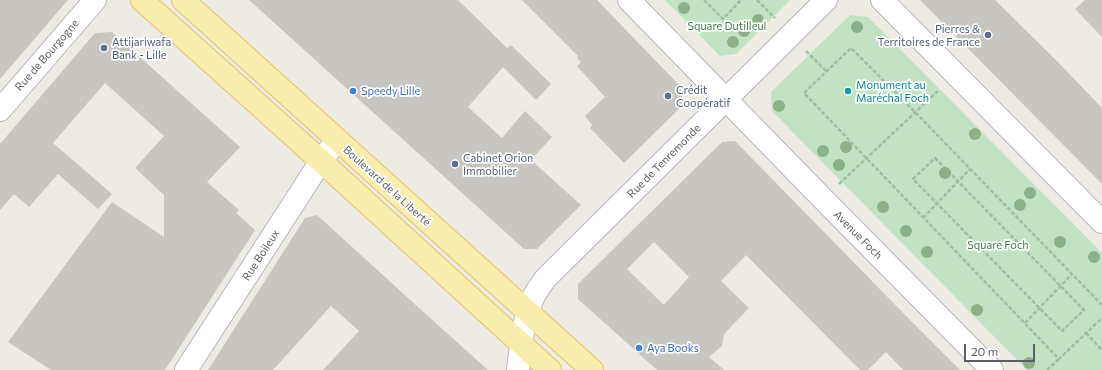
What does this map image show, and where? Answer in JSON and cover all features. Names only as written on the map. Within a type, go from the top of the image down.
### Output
[{"type":"main road","points":[[142,0],[550,370]]},
{"type":"main road","name":"Boulevard de la Liberté","points":[[183,0],[592,370]]},
{"type":"street","name":"Rue de Bourgogne","points":[[0,110],[95,0]]},
{"type":"street","points":[[629,0],[725,99]]},
{"type":"street","name":"Rue de Tenremonde","points":[[518,370],[521,344],[528,312],[534,296],[544,280],[826,0]]},
{"type":"street","points":[[882,0],[1102,222]]},
{"type":"street","name":"Avenue Foch","points":[[725,99],[992,370]]},
{"type":"street","name":"Rue Boileux","points":[[186,370],[321,161],[337,140]]},
{"type":"path","points":[[704,0],[723,19],[741,0]]},
{"type":"path","points":[[1059,359],[804,93],[850,48],[915,112],[1102,305]]},
{"type":"path","points":[[823,199],[954,74]]},
{"type":"path","points":[[935,158],[1084,310],[1062,331],[937,204],[913,179],[935,158]]},
{"type":"path","points":[[923,218],[970,169]]},
{"type":"path","points":[[1025,323],[1072,274]]},
{"type":"path","points":[[1047,370],[1102,318]]},
{"type":"path","points":[[1086,333],[1102,350]]},
{"type":"green space","name":"Square Dutilleul","points":[[665,0],[790,0],[736,54],[720,56]]},
{"type":"green space","name":"Square Foch","points":[[850,15],[868,17],[1102,253],[1102,370],[1027,370],[772,111],[771,92]]},
{"type":"building","points":[[0,0],[68,0],[0,79]]},
{"type":"building","points":[[249,0],[458,0],[507,48],[511,45],[551,84],[536,100],[503,67],[468,107],[502,138],[525,111],[552,137],[531,160],[581,205],[537,249],[524,249]]},
{"type":"building","points":[[522,0],[597,0],[680,86],[682,106],[624,163],[590,128],[592,125],[585,116],[605,97],[577,66],[581,62],[577,58],[578,56]]},
{"type":"building","points":[[920,0],[995,0],[1056,60],[1102,108],[1102,184]]},
{"type":"building","points":[[1085,0],[1102,0],[1102,37],[1075,9]]},
{"type":"building","points":[[112,32],[240,147],[207,182],[239,210],[236,213],[255,230],[165,370],[51,370],[8,342],[112,202],[164,237],[164,195],[135,168],[164,136],[105,83],[53,143],[112,194],[98,209],[58,174],[29,207],[14,194],[0,210],[0,144],[95,33]]},
{"type":"building","points":[[735,141],[960,370],[903,370],[886,352],[868,370],[860,370],[746,255],[721,281],[749,308],[724,334],[722,346],[709,357],[724,370],[657,370],[578,299],[578,284],[722,142]],"holes":[[[654,242],[689,277],[664,305],[627,269]]]},
{"type":"building","points":[[317,215],[488,370],[323,370],[359,331],[331,306],[273,370],[208,370],[305,218]]},
{"type":"place","name":"Pierres & Territoires de France","points":[[988,35]]},
{"type":"place","name":"Attijariwafa Bank - Lille","points":[[104,48]]},
{"type":"place","name":"Speedy Lille","points":[[353,91]]},
{"type":"place","name":"Monument au Maréchal Foch","points":[[848,91]]},
{"type":"place","name":"Crédit Coopératif","points":[[668,96]]},
{"type":"place","name":"Cabinet Orion Immobilier","points":[[455,164]]},
{"type":"place","name":"Aya Books","points":[[639,348]]}]
